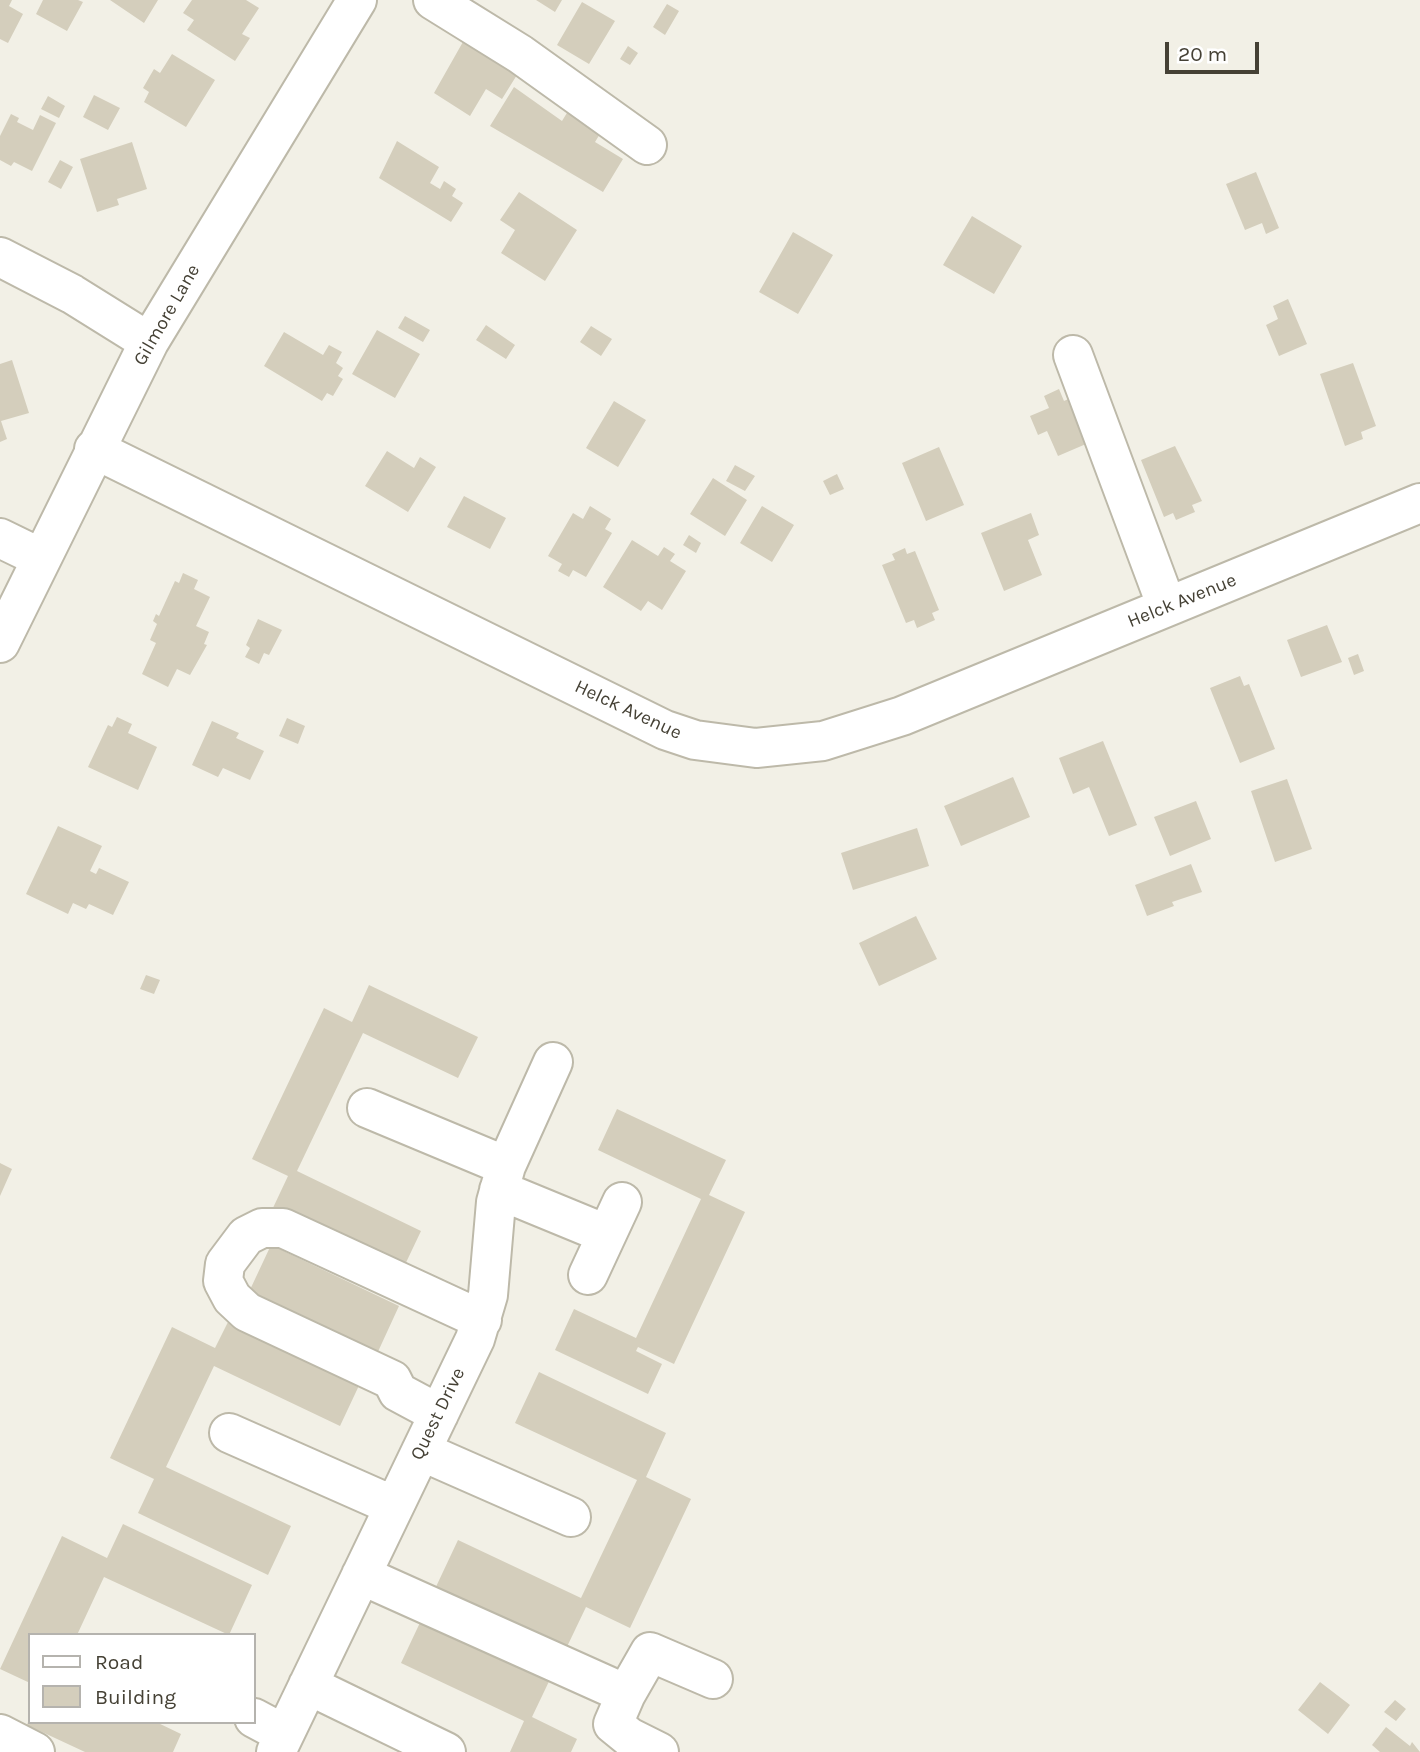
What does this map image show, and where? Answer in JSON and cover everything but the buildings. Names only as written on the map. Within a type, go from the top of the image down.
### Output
[{"type":"street","name":"Gilmore Lane","points":[[0,643],[149,342],[357,0]]},
{"type":"street","points":[[433,0],[520,54],[647,145]]},
{"type":"street","points":[[0,257],[72,294],[149,342]]},
{"type":"street","points":[[1073,355],[1167,607]]},
{"type":"street","name":"Helck Avenue","points":[[94,449],[665,730],[724,745],[756,748],[788,746],[860,731],[1420,503]]},
{"type":"street","points":[[0,538],[41,558]]},
{"type":"street","name":"Quest Drive","points":[[271,1734],[308,1685],[482,1320],[488,1295],[503,1178],[553,1062]]},
{"type":"street","points":[[367,1108],[503,1178],[614,1218],[587,1275]]},
{"type":"street","points":[[444,1402],[398,1392],[392,1380],[247,1312],[232,1298],[223,1281],[225,1264],[246,1236],[262,1228],[283,1228],[482,1320]]},
{"type":"street","points":[[229,1433],[394,1506]]},
{"type":"street","points":[[421,1451],[571,1517]]},
{"type":"street","points":[[361,1575],[626,1694]]},
{"type":"street","points":[[659,1752],[629,1737],[613,1724],[626,1694],[650,1652],[713,1679]]},
{"type":"street","points":[[308,1685],[446,1752]]},
{"type":"street","points":[[0,1734],[35,1752]]}]
